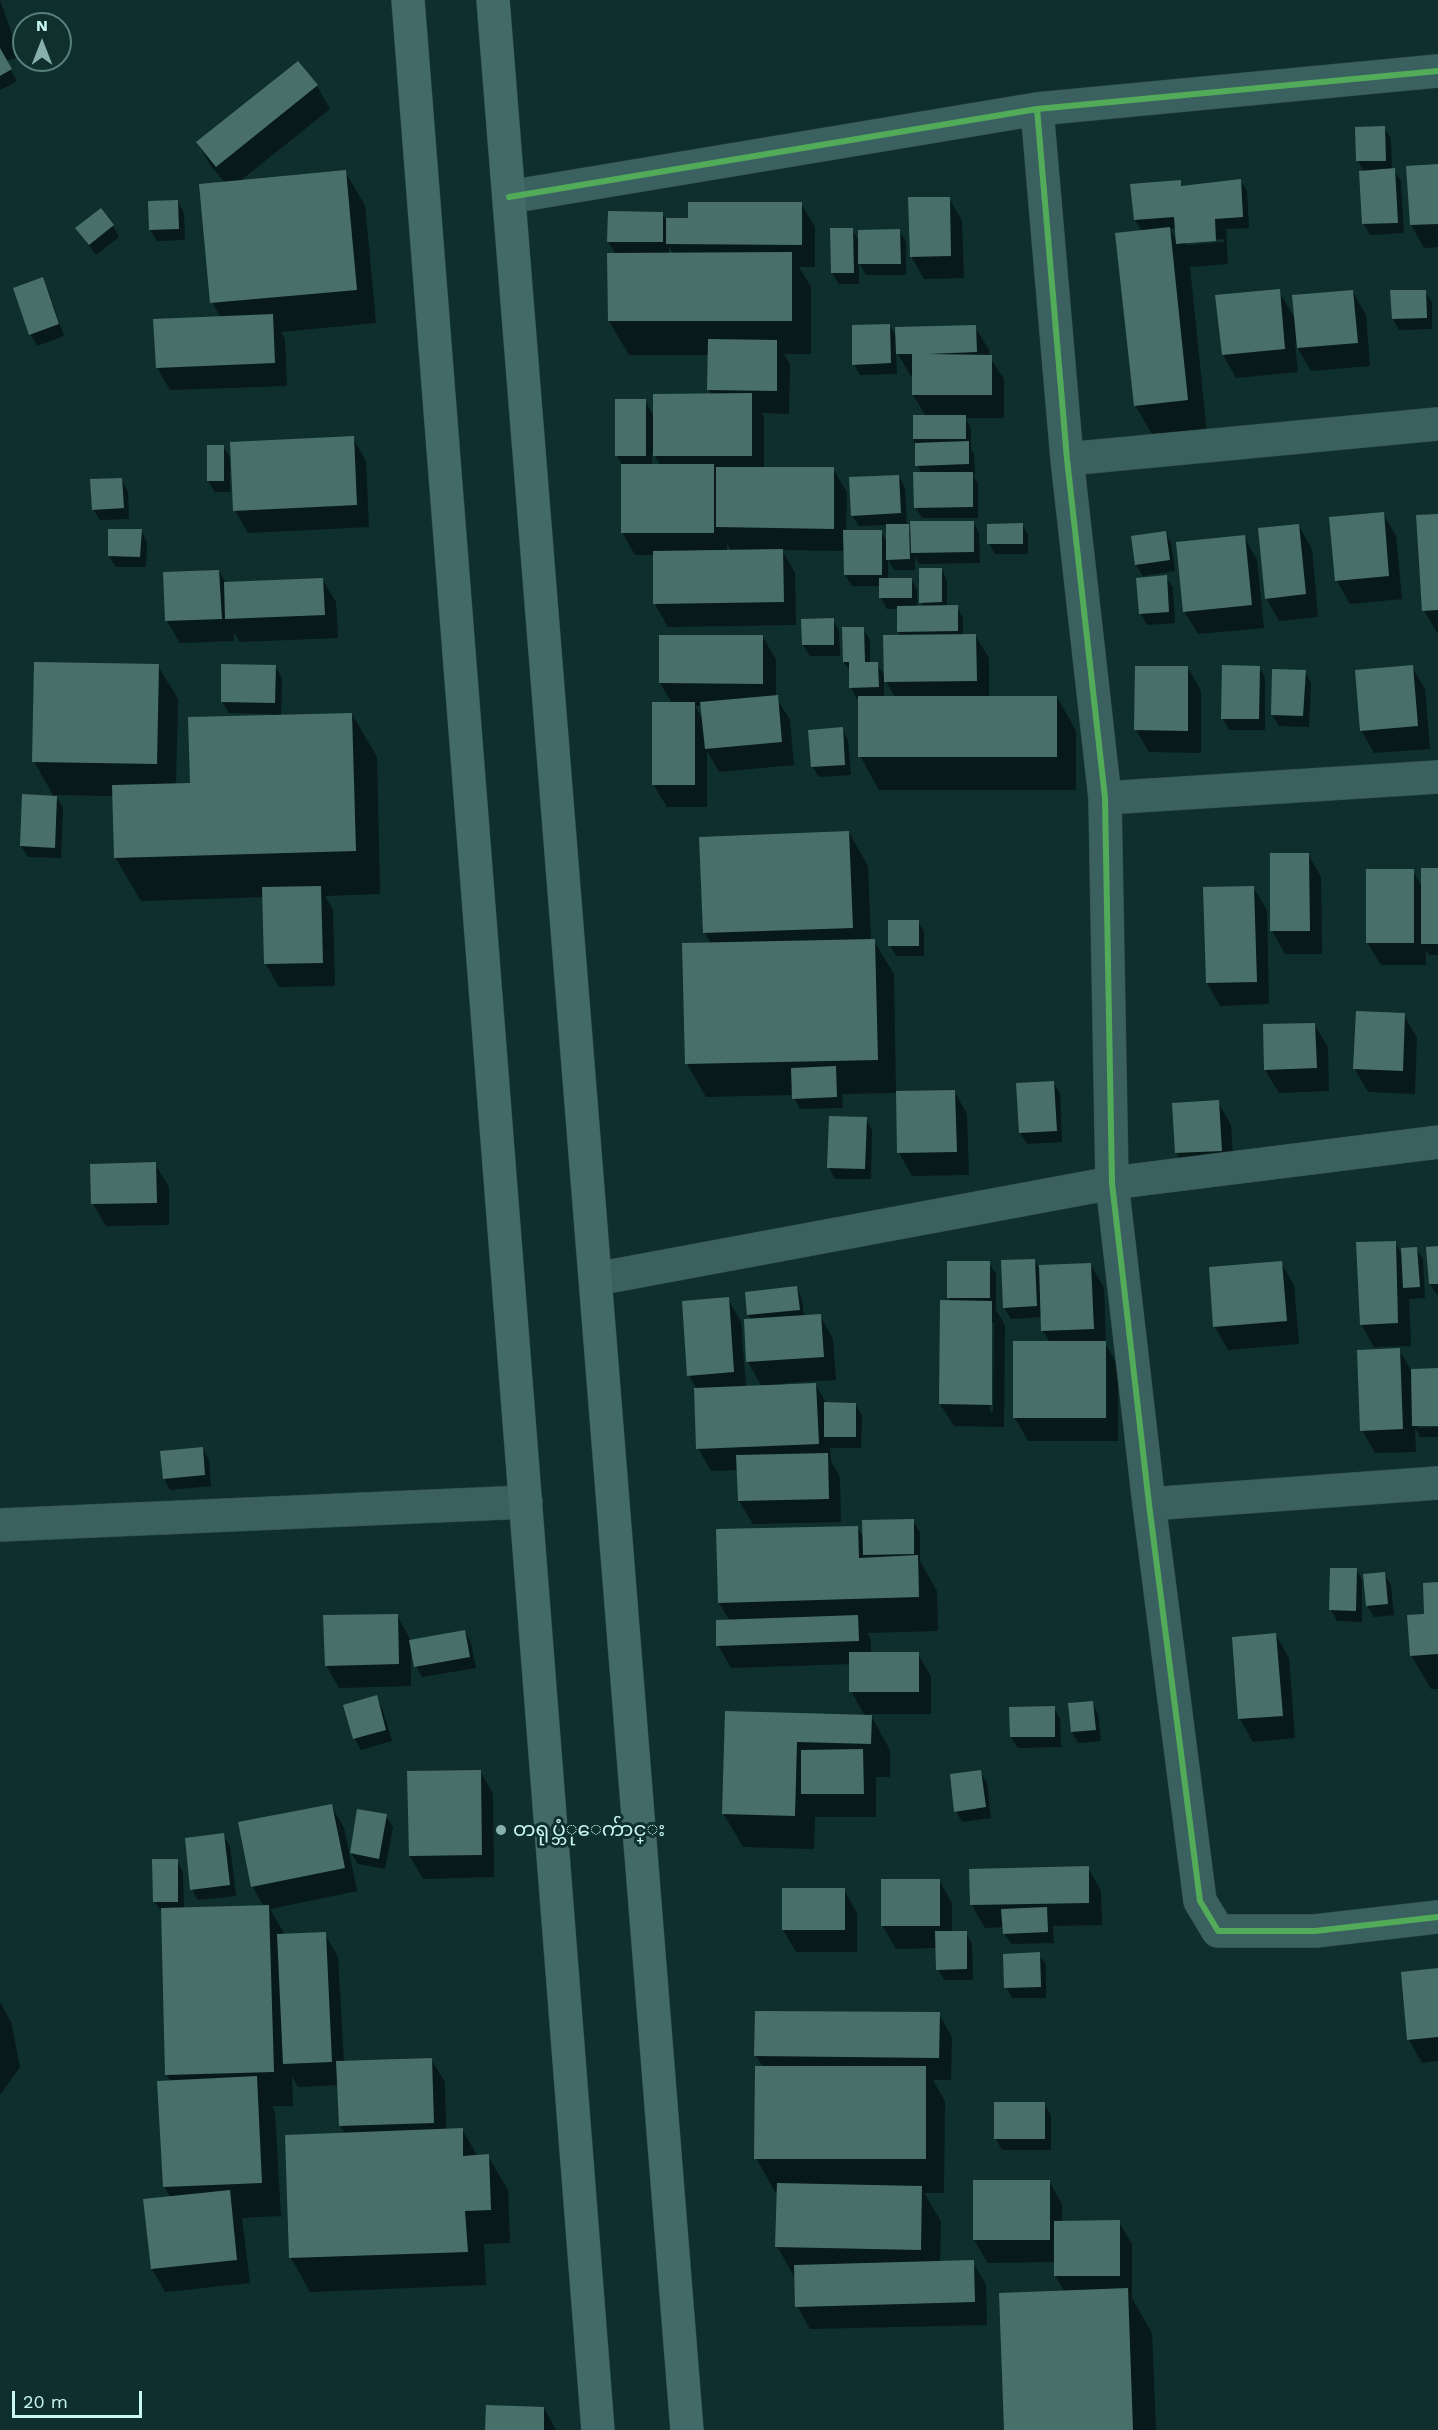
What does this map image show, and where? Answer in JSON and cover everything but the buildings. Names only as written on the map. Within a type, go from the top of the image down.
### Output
[{"type":"highway","points":[[408,0],[598,2430]]},
{"type":"highway","points":[[493,0],[687,2430]]},
{"type":"street","points":[[509,197],[1037,109],[1438,71]]},
{"type":"street","points":[[1037,109],[1067,459],[1105,798],[1112,1183],[1149,1504],[1200,1901],[1218,1931],[1315,1931],[1438,1917]]},
{"type":"street","points":[[1067,459],[1438,424]]},
{"type":"street","points":[[1105,798],[1438,777]]},
{"type":"street","points":[[596,1279],[1112,1183],[1438,1142]]},
{"type":"street","points":[[1149,1504],[1438,1483]]},
{"type":"street","points":[[0,1525],[526,1502]]},
{"type":"cycle path","points":[[509,197],[1037,109],[1438,71]]},
{"type":"cycle path","points":[[1037,109],[1067,459],[1105,798],[1112,1183],[1149,1504],[1200,1901],[1218,1931],[1315,1931],[1438,1917]]},
{"type":"place","name":"တရုပ္ဘံုေက်ာင္း","points":[[501,1830]]}]
